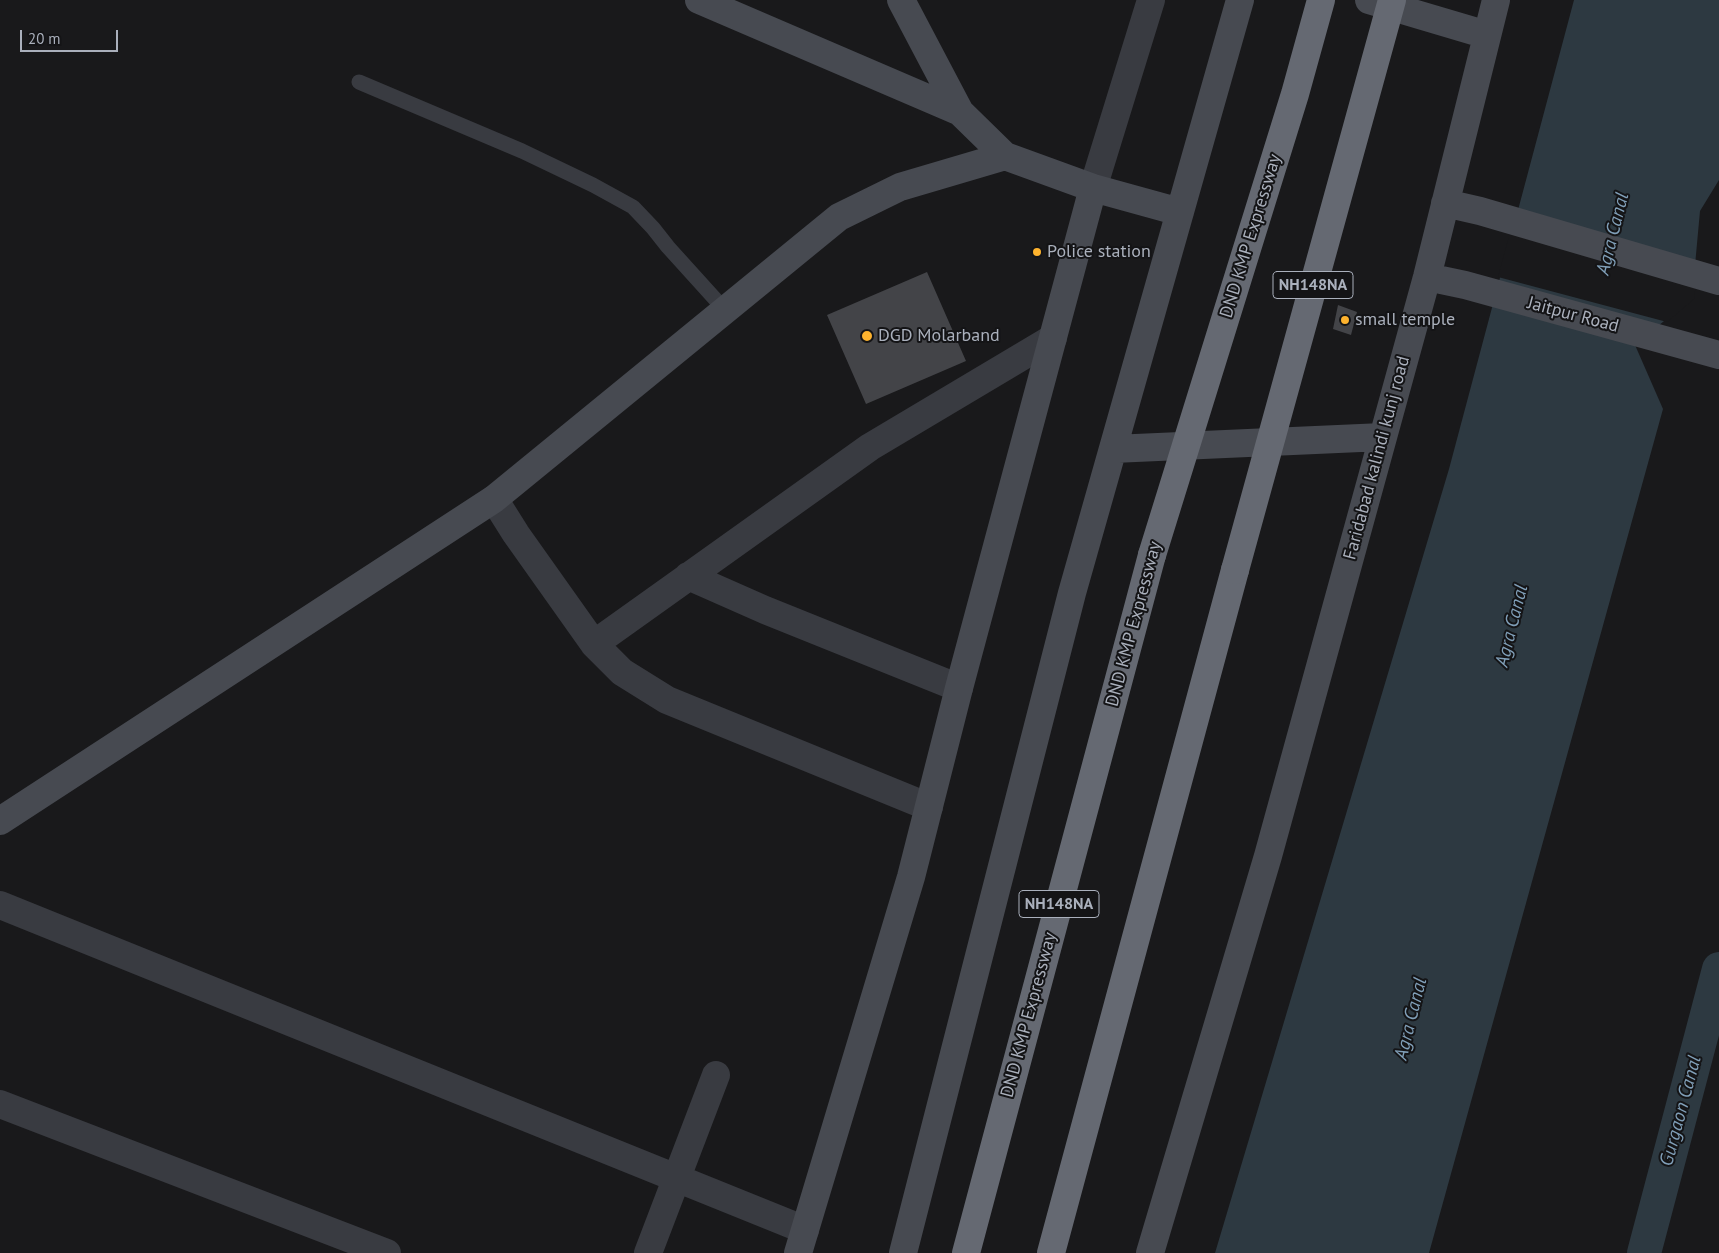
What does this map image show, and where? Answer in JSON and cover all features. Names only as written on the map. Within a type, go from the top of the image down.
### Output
[{"type":"highway","name":"DND KMP Expressway","points":[[966,1253],[1152,554],[1295,94],[1321,0]]},
{"type":"highway","name":"NH148NA","points":[[1051,1253],[1235,570],[1392,0]]},
{"type":"street","points":[[699,0],[960,112]]},
{"type":"street","points":[[901,0],[960,112],[1005,156],[1093,188],[1180,212]]},
{"type":"street","points":[[0,906],[677,1178],[801,1241],[911,878],[959,688],[1093,188],[1151,0]]},
{"type":"street","points":[[903,1253],[1072,593],[1240,0]]},
{"type":"street","points":[[1369,0],[1487,35]]},
{"type":"street","name":"Faridabad kalindi kunj road","points":[[1150,1253],[1268,856],[1427,277],[1496,0]]},
{"type":"street","points":[[0,821],[494,500],[839,217],[900,187],[1005,156]]},
{"type":"street","points":[[1445,203],[1480,211],[1719,281]]},
{"type":"street","name":"Jaitpur Road","points":[[1427,277],[1465,285],[1719,355]]},
{"type":"street","points":[[594,644],[870,447],[1053,338]]},
{"type":"street","points":[[1113,449],[1383,437]]},
{"type":"street","points":[[494,500],[594,644],[622,672],[667,700],[929,807]]},
{"type":"street","points":[[688,576],[765,610],[959,688]]},
{"type":"street","points":[[648,1253],[716,1075]]},
{"type":"street","points":[[0,1104],[387,1253]]},
{"type":"lane","points":[[359,82],[522,151],[593,185],[633,207],[725,310]]},
{"type":"water","name":"Agra Canal","points":[[1574,0],[1719,0],[1719,180],[1700,211],[1692,298],[1635,345],[1663,409],[1429,1253],[1215,1253],[1449,469]]},
{"type":"pier","points":[[1513,221],[1697,275],[1694,299],[1667,322],[1498,277]]},
{"type":"building","points":[[927,272],[966,361],[866,404],[827,315]]},
{"type":"building","name":"small temple","points":[[1338,305],[1357,312],[1351,335],[1333,329]]},
{"type":"waterway","name":"Gurgaon Canal","points":[[1644,1253],[1719,969]]},
{"type":"place","name":"Police station","points":[[1037,252]]},
{"type":"place","name":"small temple","points":[[1345,320]]},
{"type":"place","name":"DGD Molarband","points":[[867,336]]}]
